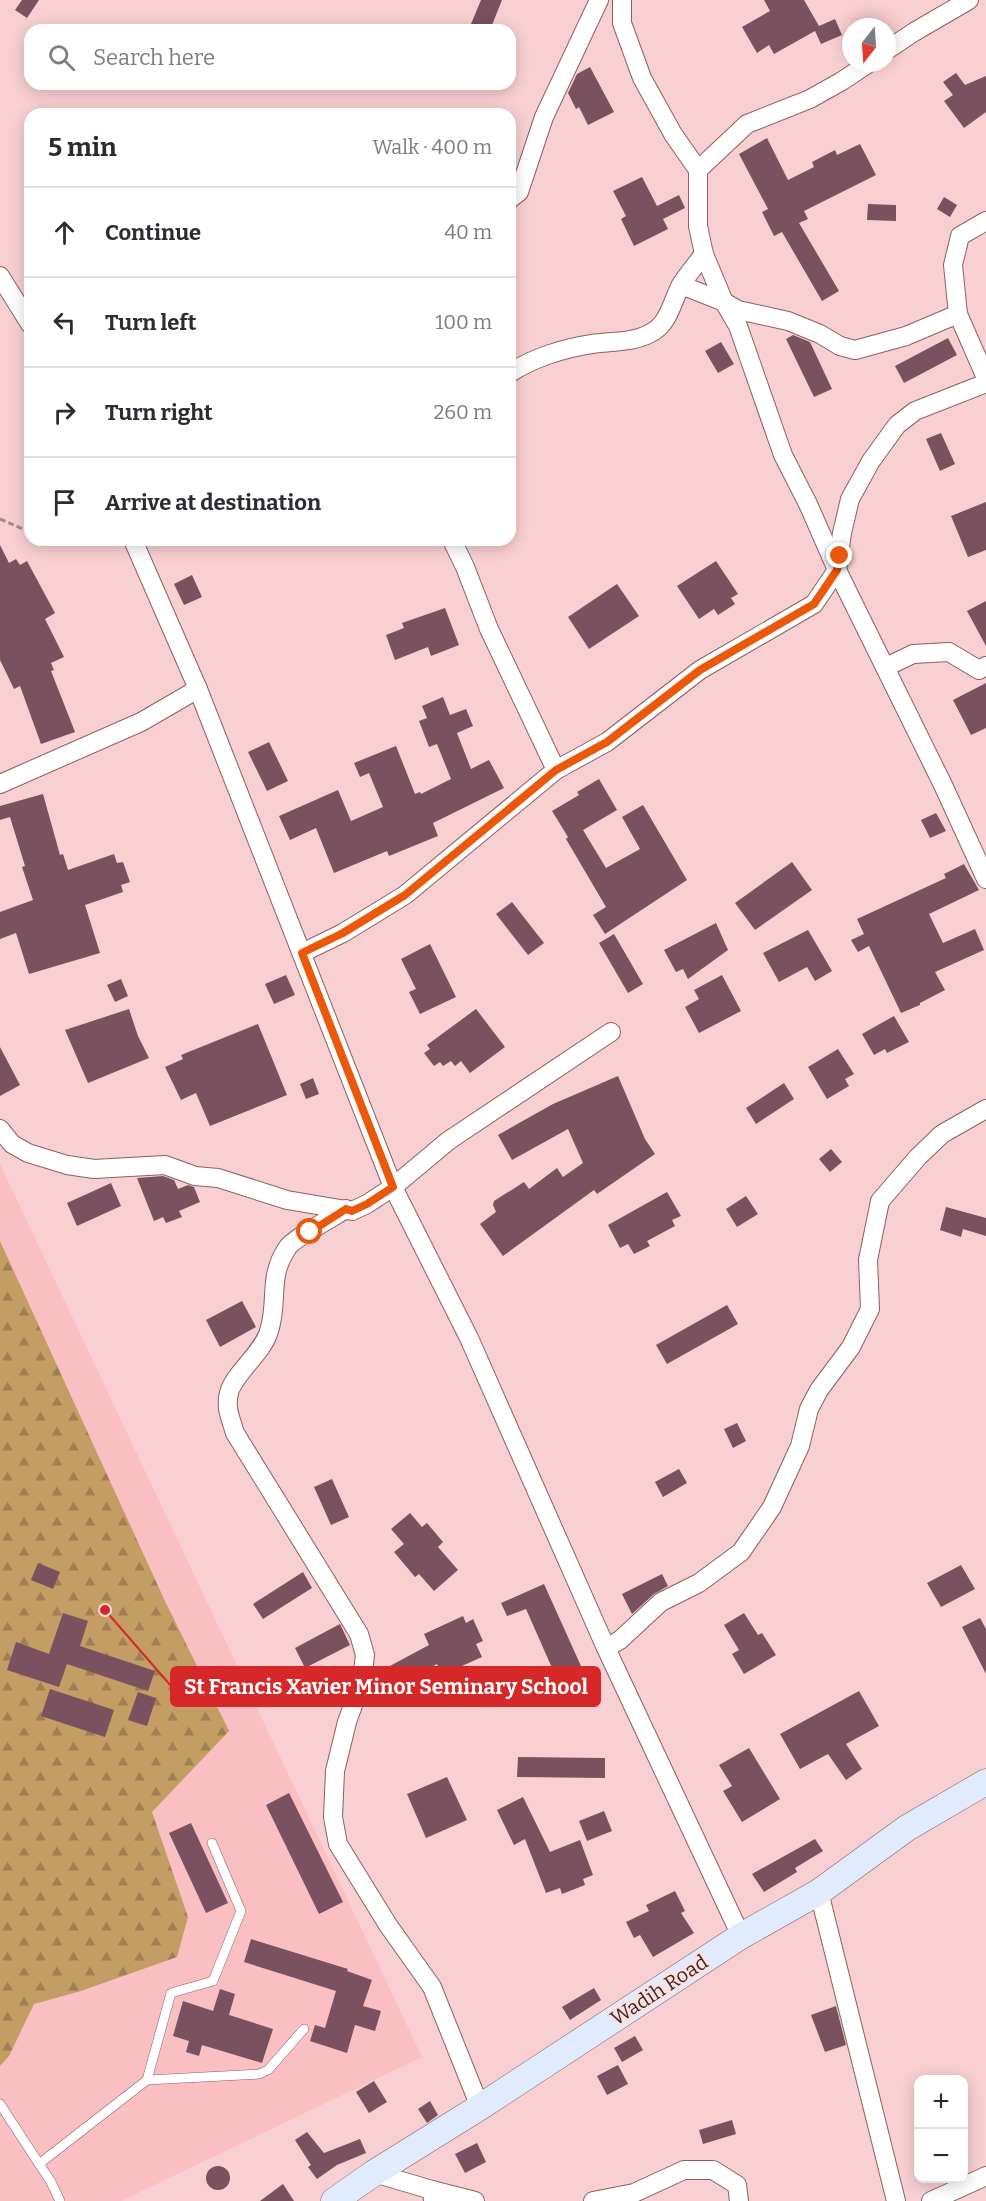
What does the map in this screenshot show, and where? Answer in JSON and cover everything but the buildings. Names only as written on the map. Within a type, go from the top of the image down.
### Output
[{"type":"street","points":[[516,194],[519,192],[544,117],[599,0]]},
{"type":"street","points":[[622,0],[622,23],[642,78],[673,134],[698,170],[698,226],[704,254],[724,302],[738,326],[783,455],[986,879]]},
{"type":"street","points":[[896,44],[969,0]]},
{"type":"street","points":[[698,170],[747,124],[810,99],[855,72]]},
{"type":"street","points":[[986,221],[960,236],[953,265],[958,314],[986,378]]},
{"type":"street","points":[[516,370],[533,360],[553,354],[590,344],[627,341],[655,330],[663,322],[681,285],[704,254]]},
{"type":"street","points":[[0,276],[24,314]]},
{"type":"street","points":[[681,285],[738,310],[788,321],[820,334],[840,346],[855,350],[906,336],[958,314]]},
{"type":"street","points":[[302,953],[343,933],[405,895],[556,770],[607,742],[700,670],[814,604],[837,570],[850,499],[897,425],[915,411],[986,383]]},
{"type":"street","points":[[136,546],[198,689],[393,1187],[469,1338],[606,1648],[741,1936]]},
{"type":"street","points":[[455,546],[489,629],[556,770]]},
{"type":"street","points":[[886,667],[913,654],[949,652],[978,670],[986,666]]},
{"type":"street","points":[[0,784],[141,722],[198,689]]},
{"type":"street","points":[[0,1129],[12,1144],[27,1153],[67,1165],[94,1169],[165,1165],[195,1176],[218,1178],[287,1200],[352,1211],[393,1187],[448,1141],[611,1032]]},
{"type":"street","points":[[606,1648],[620,1640],[661,1602],[699,1583],[741,1552],[772,1507],[800,1446],[809,1409],[819,1389],[851,1347],[870,1309],[868,1260],[880,1201],[918,1157],[942,1134],[986,1108]]},
{"type":"street","points":[[346,1209],[290,1244],[282,1256],[274,1274],[274,1300],[269,1332],[264,1343],[229,1391],[226,1408],[235,1433],[359,1634],[365,1655],[362,1680],[347,1722],[335,1771],[333,1817],[338,1844],[388,1925],[432,1987],[480,2107]]},
{"type":"street","name":"Wadih Road","points":[[334,2201],[741,1936],[819,1892],[907,1828],[986,1782]]},
{"type":"street","points":[[819,1892],[896,2201]]},
{"type":"street","points":[[593,2201],[634,2193],[684,2170],[713,2170],[737,2185],[739,2201]]},
{"type":"street","points":[[374,2173],[433,2196],[476,2201]]},
{"type":"street","points":[[931,2201],[986,2176]]},
{"type":"lane","points":[[147,2080],[171,1994],[213,1982],[241,1911],[212,1843]]},
{"type":"lane","points":[[39,2164],[147,2080],[260,2074],[268,2070],[304,2029]]},
{"type":"lane","points":[[0,2104],[51,2182],[60,2201]]},
{"type":"path","points":[[0,519],[24,529]]},
{"type":"shaded area","points":[[0,1164],[422,2057],[121,2201],[0,2201]]},
{"type":"green space","points":[[0,1241],[164,1599],[229,1731],[152,1812],[188,1917],[177,1957],[81,1991],[34,2004],[9,2056],[0,2066]]},
{"type":"place","name":"St Francis Xavier Minor Seminary School","points":[[105,1610]]},
{"type":"route","points":[[310,1232],[346,1209],[352,1211],[367,1204],[393,1187],[302,953],[343,933],[405,895],[556,770],[607,742],[700,670],[814,604],[837,570],[840,556]]}]
